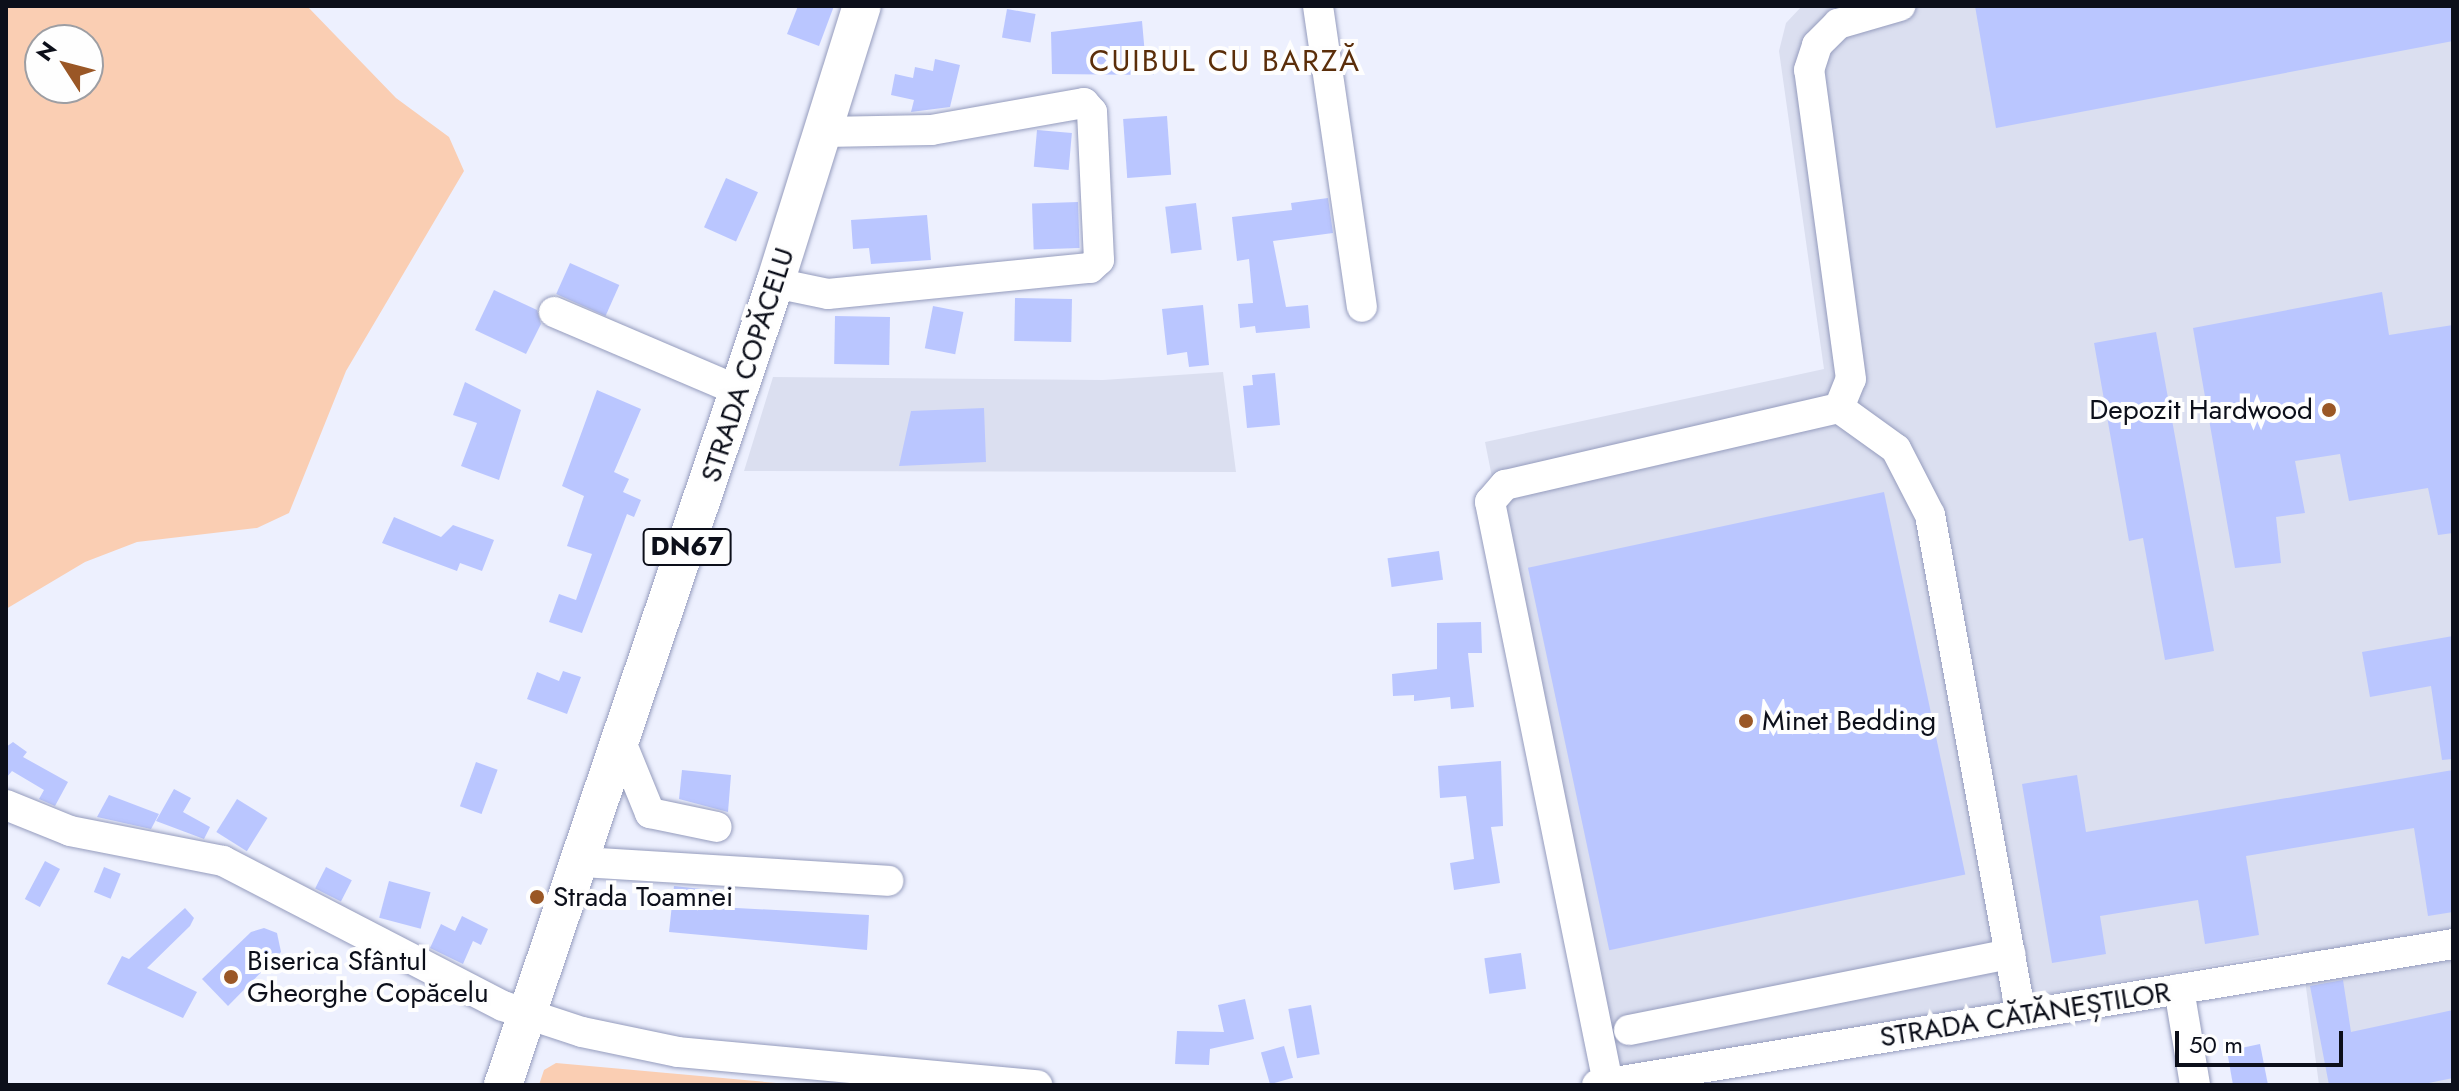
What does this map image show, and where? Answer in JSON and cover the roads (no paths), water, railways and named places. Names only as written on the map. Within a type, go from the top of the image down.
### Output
[{"type":"main road","name":"STRADA COPĂCELU","points":[[503,1085],[775,283],[862,6]]},
{"type":"street","points":[[1318,6],[1362,307]]},
{"type":"street","points":[[1839,408],[1851,379],[1809,70],[1817,45],[1838,24],[1900,6]]},
{"type":"street","points":[[775,283],[828,294],[1090,268],[1099,260],[1092,112],[1084,103],[931,130],[824,132]]},
{"type":"street","points":[[554,312],[739,391]]},
{"type":"street","points":[[1603,1084],[1490,525],[1490,502],[1505,485],[1839,408],[1896,449],[1930,515],[2021,1015]]},
{"type":"street","points":[[621,742],[650,813],[717,827]]},
{"type":"street","points":[[6,805],[70,831],[223,861],[528,1014],[678,1052],[1037,1085]]},
{"type":"street","points":[[581,862],[888,881]]},
{"type":"street","name":"STRADA CĂTĂNEȘTILOR","points":[[1603,1084],[2453,944]]},
{"type":"street","points":[[1629,1030],[2010,954]]},
{"type":"street","points":[[2179,989],[2195,1085]]},
{"type":"place","name":"Depozit Hardwood","points":[[2329,410]]},
{"type":"place","name":"Minet Bedding","points":[[1746,721]]},
{"type":"place","name":"Strada Toamnei","points":[[537,897]]},
{"type":"place","name":"Biserica Sfântul Gheorghe Copăcelu","points":[[231,977]]},
{"type":"district","name":"CUIBUL CU BARZĂ","points":[[1225,61]]}]
